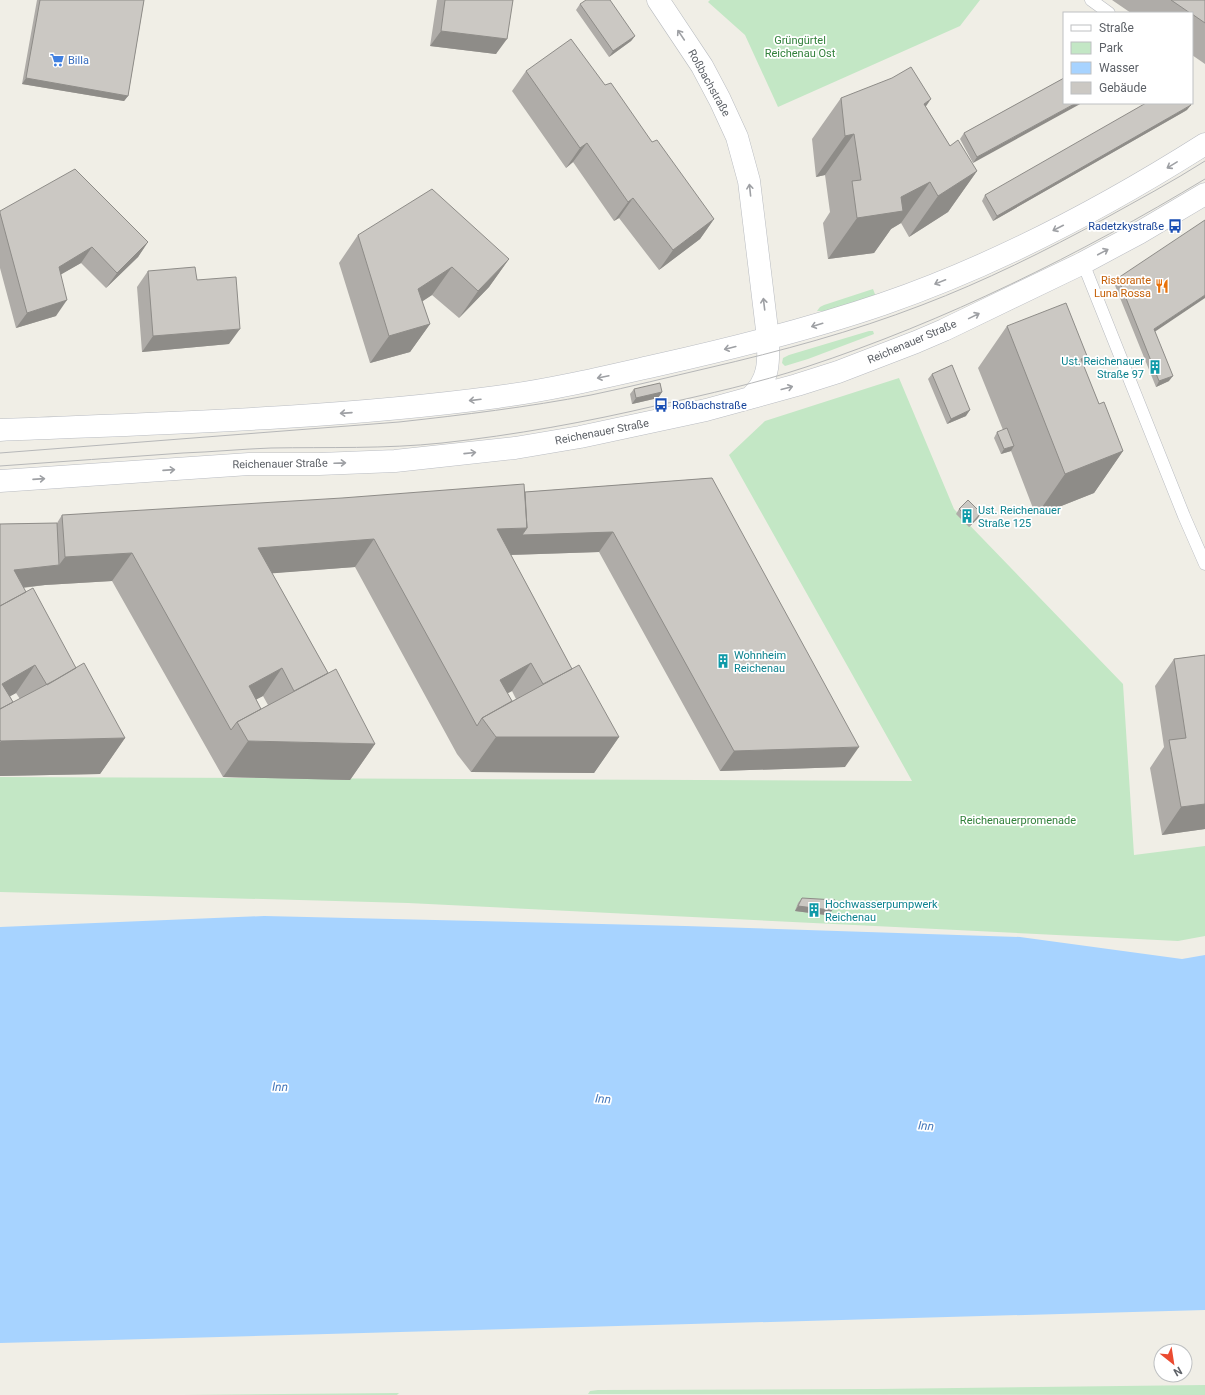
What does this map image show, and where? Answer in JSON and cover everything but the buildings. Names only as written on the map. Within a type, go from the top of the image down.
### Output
[{"type":"street","name":"Roßbachstraße","points":[[658,0],[702,66],[720,100],[737,137],[749,181],[768,338],[768,361],[764,379],[757,392],[750,398]]},
{"type":"street","points":[[0,430],[223,422],[384,410],[501,396],[556,387],[705,354],[816,325],[883,304],[950,278],[1010,252],[1092,211],[1144,182],[1205,144]]},
{"type":"street","name":"Reichenauer Straße","points":[[0,481],[248,464],[319,464],[395,461],[515,448],[580,437],[706,410],[798,385],[838,372],[944,330],[1083,263],[1139,233],[1205,194]]},
{"type":"lane","points":[[1091,0],[1108,12]]},
{"type":"lane","points":[[1083,263],[1205,564]]},
{"type":"green space","name":"Grüngürtel Reichenau Ost","points":[[710,0],[980,0],[960,26],[778,107],[745,35],[708,2]]},
{"type":"green space","points":[[873,289],[876,297],[827,311],[817,311],[824,305]]},
{"type":"green space","points":[[873,331],[874,334],[808,359],[785,366],[782,363],[783,358],[789,355]]},
{"type":"green space","name":"Reichenauerpromenade","points":[[899,378],[954,509],[1123,684],[1134,855],[1205,846],[1205,936],[1178,941],[408,903],[0,892],[0,777],[912,781],[729,455],[765,421]]},
{"type":"green space","points":[[1205,1385],[1205,1395],[588,1394],[590,1391],[598,1390],[877,1389]]},
{"type":"green space","points":[[399,1393],[397,1395],[182,1395]]},
{"type":"water","name":"Inn","points":[[264,916],[685,926],[1020,937],[1182,959],[1205,955],[1205,1310],[0,1343],[0,927]]},
{"type":"tram line","points":[[0,453],[399,422],[471,414],[591,395],[735,362],[789,348],[869,324],[969,286],[1082,231],[1155,191],[1205,161]]},
{"type":"tram line","points":[[0,466],[260,448],[378,447],[442,443],[524,432],[578,422],[714,392],[806,367],[910,329],[961,307],[1060,260],[1205,179]]},
{"type":"place","name":"Billa","points":[[57,60]]},
{"type":"place","name":"Radetzkystraße","points":[[1175,226]]},
{"type":"place","name":"Ristorante Luna Rossa","points":[[1162,286]]},
{"type":"place","name":"Ust. Reichenauer Straße 97","points":[[1155,367]]},
{"type":"place","name":"Roßbachstraße","points":[[661,405]]},
{"type":"place","name":"Ust. Reichenauer Straße 125","points":[[967,516]]},
{"type":"place","name":"Wohnheim Reichenau","points":[[723,661]]},
{"type":"place","name":"Hochwasserpumpwerk Reichenau","points":[[814,910]]}]
